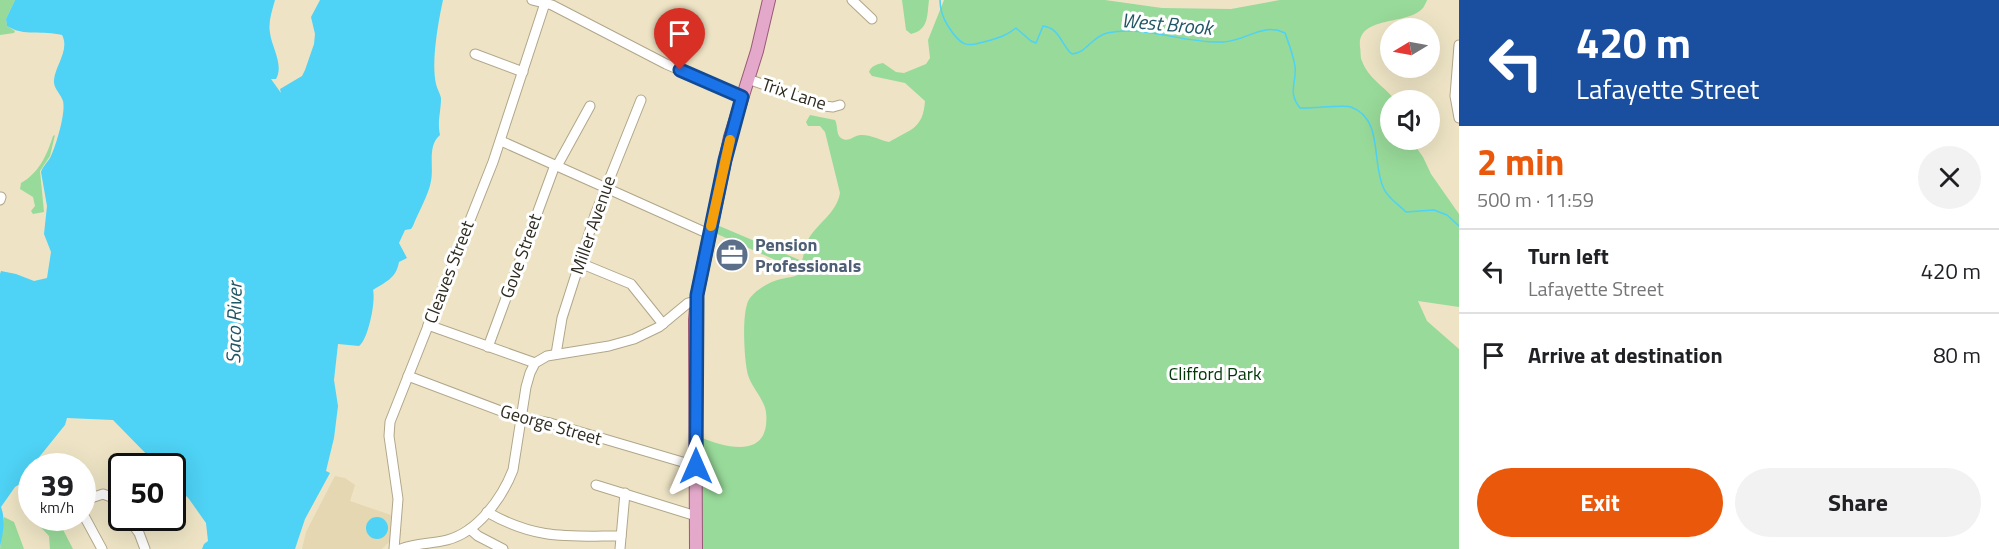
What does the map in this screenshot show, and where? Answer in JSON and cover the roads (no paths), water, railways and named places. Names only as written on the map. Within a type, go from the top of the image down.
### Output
[{"type":"main road","points":[[696,549],[696,301],[730,137],[761,37],[769,0]]},
{"type":"street","points":[[532,0],[552,5],[666,64],[742,97]]},
{"type":"street","points":[[852,0],[872,19]]},
{"type":"street","name":"Cleaves Street","points":[[394,549],[398,499],[389,429],[501,141],[545,2]]},
{"type":"street","points":[[1459,45],[1455,96],[1459,118]]},
{"type":"street","points":[[475,54],[523,72]]},
{"type":"street","name":"Trix Lane","points":[[748,79],[819,104],[833,107],[840,105]]},
{"type":"street","name":"Miller Avenue","points":[[556,354],[562,318],[604,188],[641,100]]},
{"type":"street","name":"Gove Street","points":[[488,347],[556,166],[590,106]]},
{"type":"street","points":[[501,141],[709,234]]},
{"type":"street","points":[[580,263],[631,284],[663,324]]},
{"type":"street","points":[[401,549],[449,539],[470,529],[487,512],[513,470],[520,418],[530,373],[535,363],[547,356],[617,345],[644,335],[663,324],[688,303],[696,301]]},
{"type":"street","points":[[429,325],[535,363]]},
{"type":"street","name":"George Street","points":[[408,376],[520,418],[550,423],[696,466]]},
{"type":"street","points":[[596,485],[686,515],[696,516]]},
{"type":"street","points":[[620,549],[625,493]]},
{"type":"street","points":[[487,512],[522,528],[550,536],[621,536]]},
{"type":"street","points":[[470,529],[478,537],[503,549]]},
{"type":"street","points":[[92,531],[102,549]]},
{"type":"street","points":[[138,531],[145,549]]},
{"type":"water","name":"Saco River","points":[[15,0],[275,0],[270,29],[279,68],[276,79],[271,79],[281,93],[280,89],[302,76],[305,70],[314,44],[315,34],[311,17],[320,0],[443,0],[434,65],[436,84],[441,98],[440,135],[432,150],[430,186],[413,226],[405,230],[399,243],[407,258],[399,262],[398,268],[389,279],[373,290],[370,320],[362,342],[359,346],[338,344],[334,380],[338,406],[334,438],[326,471],[330,473],[305,519],[295,549],[202,549],[208,541],[206,523],[186,496],[186,453],[145,453],[113,420],[67,418],[65,425],[42,453],[18,453],[18,485],[1,507],[4,522],[0,547],[0,274],[1,271],[16,274],[34,281],[47,278],[51,252],[44,234],[47,206],[41,172],[51,156],[62,121],[64,106],[54,83],[64,46],[62,35],[13,29],[7,26],[6,19]]},
{"type":"water","points":[[373,517],[381,517],[388,524],[388,532],[381,539],[373,539],[366,532],[366,524]]},
{"type":"waterway","name":"West Brook","points":[[940,0],[942,14],[948,26],[962,43],[971,45],[998,38],[1016,28],[1036,43],[1043,26],[1057,33],[1072,54],[1082,51],[1102,35],[1122,31],[1209,42],[1232,41],[1269,30],[1285,33],[1295,66],[1293,92],[1300,108],[1347,106],[1361,113],[1373,132],[1380,179],[1388,195],[1406,212],[1434,210],[1447,215],[1459,226]]},
{"type":"place","name":"Pension Professionals","points":[[732,255]]},
{"type":"park label","name":"Clifford Park","points":[[1215,374]]}]
